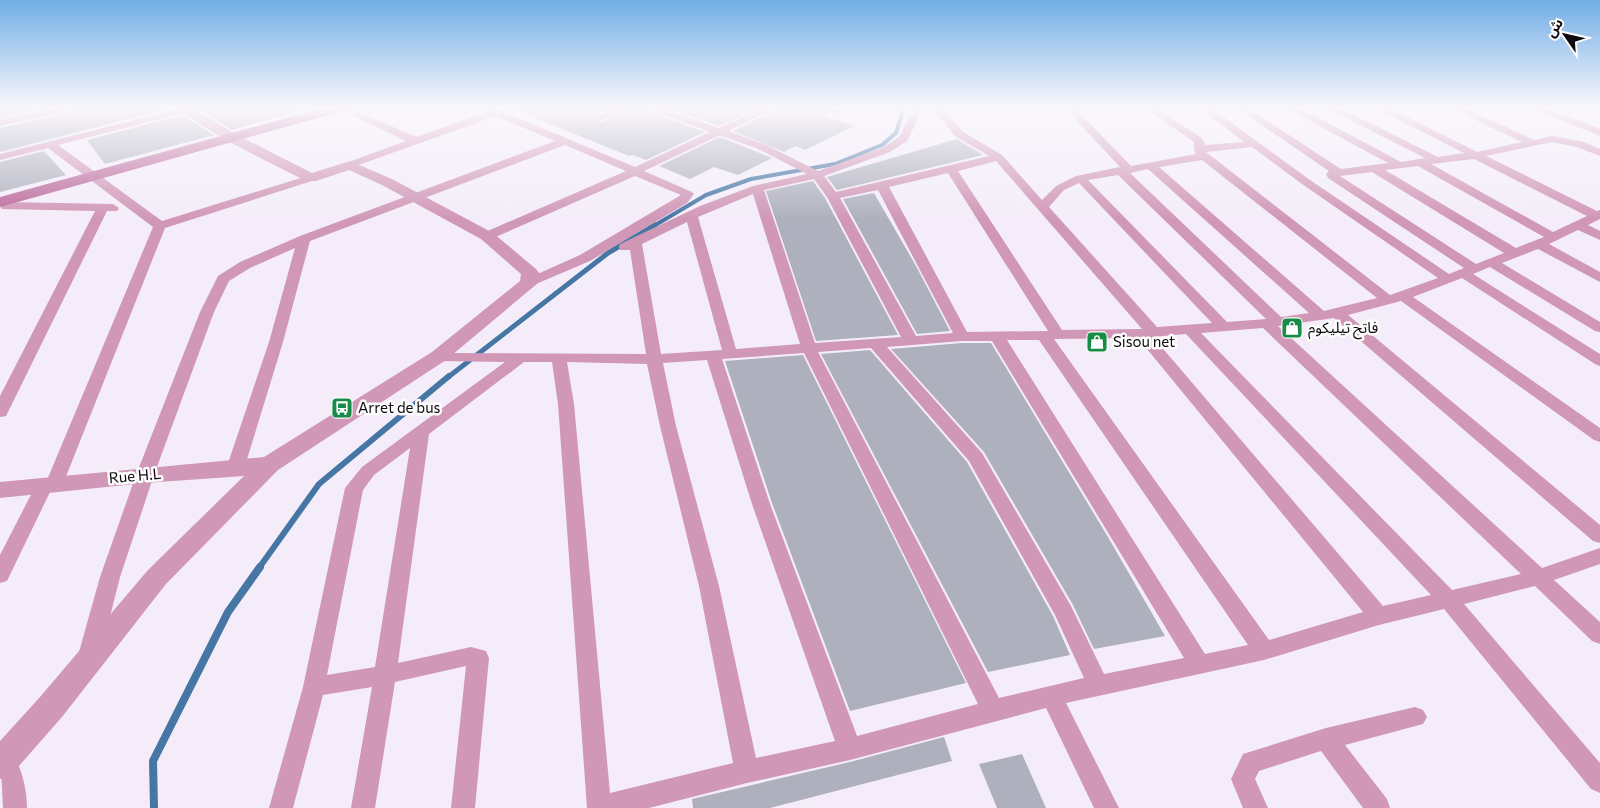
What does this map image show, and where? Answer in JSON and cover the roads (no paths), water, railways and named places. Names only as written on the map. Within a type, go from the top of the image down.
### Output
[{"type":"main road","points":[[5,203],[92,177],[114,174],[218,145]]},
{"type":"street","points":[[0,158],[47,145]]},
{"type":"street","points":[[50,145],[133,208],[160,226]]},
{"type":"street","points":[[244,145],[311,178]]},
{"type":"street","points":[[0,575],[49,485],[160,226],[311,178],[405,145]]},
{"type":"street","points":[[88,659],[110,577],[145,475],[208,312],[223,279],[245,265],[304,239],[554,145]]},
{"type":"street","points":[[15,808],[15,790],[2,761],[51,707],[156,577],[270,464],[439,356],[529,284],[585,258],[683,200],[688,194],[634,172],[576,145]]},
{"type":"street","points":[[488,236],[693,145]]},
{"type":"street","points":[[753,145],[793,161],[816,175],[833,196],[911,341]]},
{"type":"street","points":[[585,258],[635,243],[691,215],[757,188],[816,175],[886,150],[894,145]]},
{"type":"street","points":[[977,145],[998,157],[1042,207],[1147,332],[1379,616]]},
{"type":"street","points":[[1103,145],[1272,323],[1537,578],[1600,635]]},
{"type":"street","points":[[1200,145],[1202,153],[1388,300]]},
{"type":"street","points":[[1042,207],[1060,188],[1080,178],[1151,166],[1202,153],[1251,145]]},
{"type":"street","points":[[1256,145],[1448,279]]},
{"type":"street","points":[[1297,145],[1339,172]]},
{"type":"street","points":[[1361,145],[1399,165]]},
{"type":"street","points":[[1406,145],[1436,160]]},
{"type":"street","points":[[1455,145],[1599,215]]},
{"type":"street","points":[[1525,145],[1476,155],[1339,172],[1332,175],[1600,361]]},
{"type":"street","points":[[1582,145],[1600,153]]},
{"type":"street","points":[[833,196],[882,186],[998,157]]},
{"type":"street","points":[[1418,162],[1553,237]]},
{"type":"street","points":[[350,165],[488,236],[530,273],[529,284]]},
{"type":"street","points":[[1151,166],[1320,315]]},
{"type":"street","points":[[1373,168],[1514,253]]},
{"type":"street","points":[[952,169],[1051,335],[1264,651]]},
{"type":"street","points":[[1080,178],[1224,327]]},
{"type":"street","points":[[882,186],[962,337]]},
{"type":"street","points":[[757,188],[809,348],[993,710]]},
{"type":"street","points":[[0,218],[5,203],[133,208]]},
{"type":"street","points":[[0,412],[103,208]]},
{"type":"street","points":[[691,215],[711,281],[732,422],[850,749]]},
{"type":"street","points":[[439,356],[654,359],[962,337],[1147,332],[1272,323],[1336,313],[1404,296],[1539,244],[1599,215]]},
{"type":"street","points":[[1579,224],[1600,236]]},
{"type":"street","points":[[235,469],[276,342],[304,239]]},
{"type":"street","points":[[635,243],[654,359],[668,426],[709,586],[747,770]]},
{"type":"street","points":[[1539,244],[1600,278]]},
{"type":"street","points":[[1491,262],[1600,328]]},
{"type":"street","points":[[1404,296],[1600,436]]},
{"type":"street","points":[[1336,313],[1600,536]]},
{"type":"street","points":[[1190,330],[1448,599],[1600,781]]},
{"type":"street","points":[[997,336],[1200,664]]},
{"type":"street","points":[[875,343],[976,457],[1064,612],[1098,685]]},
{"type":"street","points":[[281,808],[314,687],[354,488],[368,471],[521,357]]},
{"type":"street","points":[[559,358],[566,404],[600,808],[747,770],[850,749],[993,710],[1098,685],[1264,651],[1379,616],[1537,578],[1600,556]]},
{"type":"street","points":[[363,808],[421,433]]},
{"type":"street","name":"Rue H.L","points":[[0,490],[145,475],[235,469],[270,464]]},
{"type":"street","points":[[314,687],[385,675],[471,656],[478,658],[463,808]]},
{"type":"street","points":[[1052,697],[1107,808]]},
{"type":"street","points":[[1256,808],[1243,779],[1251,762],[1326,739],[1415,717]]},
{"type":"street","points":[[1326,739],[1378,808]]},
{"type":"waterway","points":[[652,227],[706,195],[751,179],[835,164],[882,145]]},
{"type":"waterway","points":[[447,378],[608,253],[655,225]]},
{"type":"waterway","points":[[259,568],[319,484],[449,376]]},
{"type":"waterway","points":[[154,808],[153,761],[228,612],[260,567]]},
{"type":"place","name":"فاتح تيليكوم","points":[[1292,328]]},
{"type":"place","name":"Sisou net","points":[[1097,342]]},
{"type":"place","name":"Arret de bus","points":[[342,408]]}]
